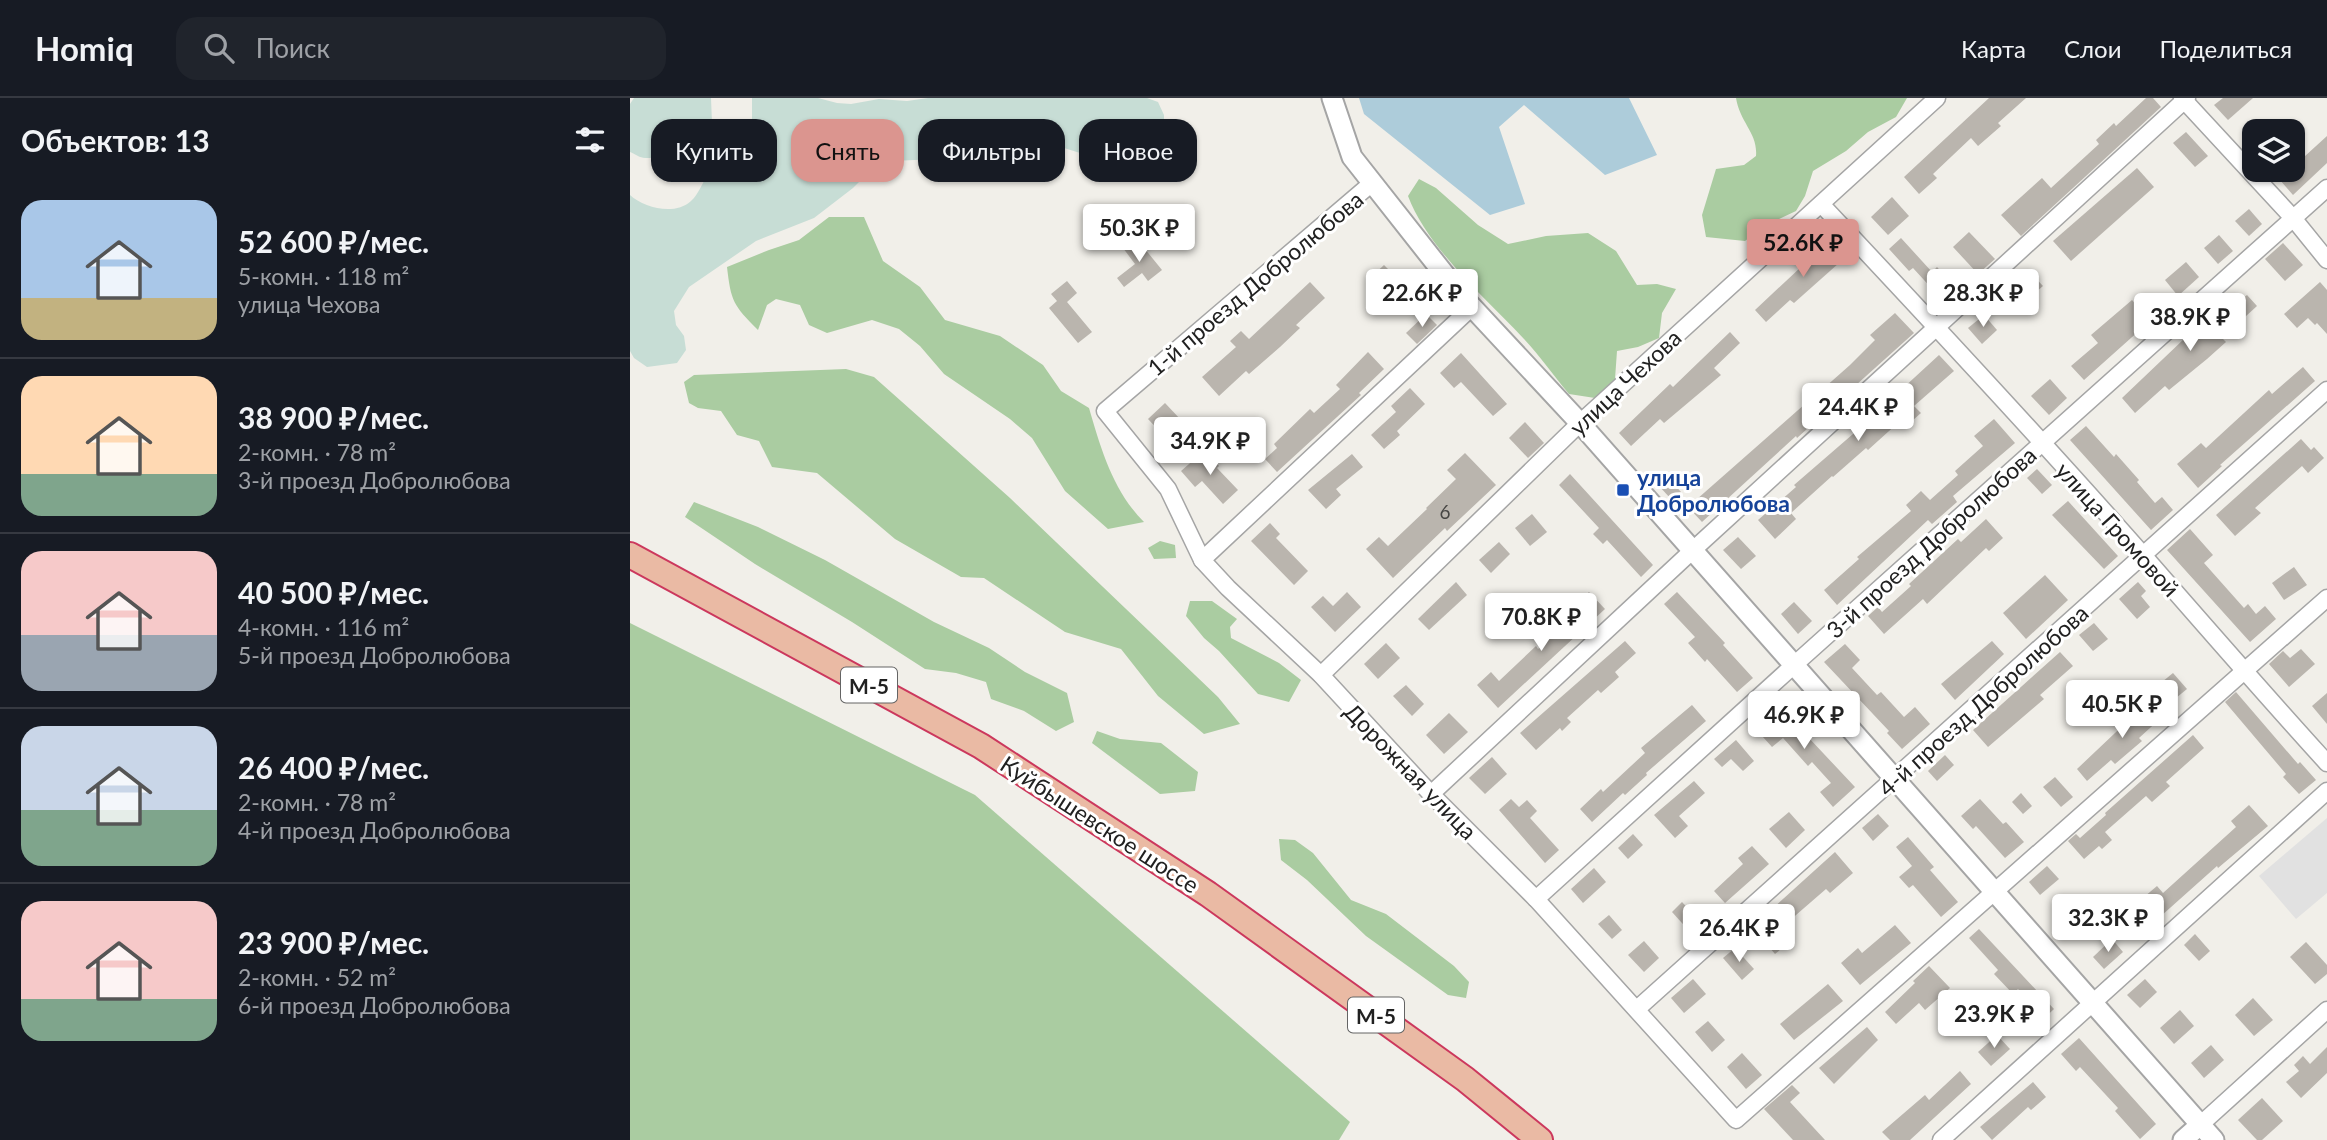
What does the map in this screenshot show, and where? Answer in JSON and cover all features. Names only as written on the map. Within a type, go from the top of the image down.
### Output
[{"type":"highway","name":"Куйбышевское шоссе","points":[[630,555],[981,746],[1208,894],[1465,1079],[1540,1140]]},
{"type":"street","points":[[1332,98],[1352,157],[1472,306],[1693,550],[2214,1140]]},
{"type":"street","name":"улица Чехова","points":[[1321,675],[1580,423],[1937,98]]},
{"type":"street","points":[[1431,794],[2185,99],[2293,218],[2327,260]]},
{"type":"street","name":"1-й проезд Добролюбова","points":[[1105,411],[1372,183]]},
{"type":"street","name":"3-й проезд Добролюбова","points":[[1536,899],[1794,664],[2327,188]]},
{"type":"street","name":"улица Громовой","points":[[1821,204],[1937,327],[2327,763]]},
{"type":"street","points":[[1202,559],[1472,306]]},
{"type":"street","name":"4-й проезд Добролюбова","points":[[1637,1009],[2327,390]]},
{"type":"street","name":"Дорожная улица","points":[[1105,411],[1168,489],[1202,559],[1228,588],[1321,675],[1431,794],[1536,899],[1736,1120],[1995,892]]},
{"type":"street","points":[[1995,892],[2327,598]]},
{"type":"street","points":[[1941,1140],[2327,791]]},
{"type":"street","points":[[2183,1140],[2327,1010]]},
{"type":"green space","points":[[1736,98],[1907,98],[1896,117],[1868,132],[1846,151],[1813,171],[1805,196],[1796,211],[1766,225],[1745,241],[1706,237],[1702,215],[1716,169],[1744,165],[1756,156],[1752,134]]},
{"type":"green space","points":[[1419,179],[1436,188],[1478,225],[1508,244],[1546,236],[1588,233],[1616,251],[1637,285],[1657,284],[1676,289],[1662,313],[1659,338],[1638,347],[1617,351],[1615,379],[1595,398],[1569,394],[1530,346],[1459,272],[1429,235],[1408,196]]},
{"type":"green space","points":[[829,217],[864,217],[883,261],[920,287],[945,320],[1000,336],[1043,365],[1061,391],[1089,408],[1116,483],[1144,522],[1108,529],[1065,491],[1032,438],[1010,419],[944,374],[920,346],[899,329],[872,320],[827,333],[809,325],[800,305],[776,299],[767,305],[758,330],[735,302],[727,267],[799,240]]},
{"type":"green space","points":[[846,369],[874,377],[1010,498],[1218,697],[1240,724],[1204,734],[1158,696],[1121,649],[1065,632],[984,578],[961,577],[895,539],[817,473],[772,467],[759,441],[737,435],[721,411],[698,408],[689,403],[684,382],[694,375]]},
{"type":"green space","points":[[694,502],[758,527],[825,560],[1067,693],[1074,722],[1056,731],[1024,711],[991,699],[986,682],[956,673],[925,669],[755,564],[685,517]]},
{"type":"green space","points":[[1160,541],[1175,545],[1176,558],[1154,559],[1148,548]]},
{"type":"green space","points":[[1190,601],[1212,601],[1237,619],[1230,627],[1231,638],[1279,663],[1301,680],[1289,702],[1258,694],[1186,616]]},
{"type":"green space","points":[[630,623],[975,795],[1350,1122],[1339,1140],[630,1140]]},
{"type":"green space","points":[[1097,731],[1120,739],[1161,743],[1198,772],[1195,791],[1160,794],[1092,743]]},
{"type":"green space","points":[[1279,839],[1295,840],[1313,853],[1351,900],[1386,914],[1454,966],[1469,982],[1466,998],[1448,995],[1366,936],[1307,880],[1281,860]]},
{"type":"shaded area","points":[[634,98],[711,98],[712,119],[651,119],[651,158],[643,158],[630,152],[630,104]]},
{"type":"shaded area","points":[[752,98],[818,98],[851,104],[879,99],[907,101],[928,98],[1147,98],[1158,102],[1164,115],[1164,119],[1079,119],[1079,153],[1065,148],[1065,119],[918,119],[918,160],[904,160],[904,119],[791,119],[791,182],[859,182],[814,218],[756,241],[689,287],[674,311],[676,325],[684,336],[686,350],[677,363],[647,367],[634,358],[630,351],[630,195],[651,207],[668,209],[684,206],[691,201],[704,182],[777,182],[777,119],[752,119]]},
{"type":"shaded area","points":[[1359,98],[1629,98],[1657,155],[1605,175],[1524,105],[1499,127],[1525,204],[1490,215],[1364,114]]},
{"type":"shaded area","points":[[2327,818],[2327,893],[2296,919],[2259,876]]},
{"type":"building","points":[[1989,98],[2026,98],[1998,123],[2001,126],[1978,146],[1971,138],[1933,174],[1937,178],[1919,194],[1904,177]]},
{"type":"building","points":[[2146,98],[2153,98],[2161,107],[2021,236],[2001,215],[2042,178],[2051,188],[2099,144],[2096,140],[2114,123],[2116,126]]},
{"type":"building","points":[[2223,98],[2253,98],[2228,120],[2214,105]]},
{"type":"building","points":[[2186,132],[2208,156],[2195,167],[2173,143]]},
{"type":"building","points":[[2327,136],[2327,163],[2293,195],[2282,182],[2305,182],[2305,156]]},
{"type":"building","points":[[2137,168],[2154,187],[2071,261],[2053,241]]},
{"type":"building","points":[[1892,197],[1909,216],[1888,235],[1871,217]]},
{"type":"building","points":[[2249,209],[2262,224],[2249,236],[2235,221]]},
{"type":"building","points":[[1969,232],[1995,259],[1978,274],[1953,247]]},
{"type":"building","points":[[2219,235],[2233,251],[2218,264],[2204,248]]},
{"type":"building","points":[[1136,238],[1162,270],[1148,281],[1142,273],[1124,287],[1117,278],[1135,264],[1123,248]]},
{"type":"building","points":[[1832,238],[1848,255],[1794,303],[1790,300],[1766,322],[1755,310]]},
{"type":"building","points":[[1901,238],[1932,272],[1937,267],[1960,292],[1946,304],[1913,268],[1909,271],[1889,249]]},
{"type":"building","points":[[2283,243],[2303,265],[2285,281],[2265,259]]},
{"type":"building","points":[[2186,262],[2199,277],[2178,296],[2165,280]]},
{"type":"building","points":[[1384,265],[1402,283],[1387,297],[1370,278]]},
{"type":"building","points":[[2030,272],[2043,286],[2021,305],[2009,291]]},
{"type":"building","points":[[1067,281],[1077,293],[1067,302],[1092,332],[1078,343],[1049,308],[1057,301],[1051,294]]},
{"type":"building","points":[[1310,282],[1325,298],[1296,325],[1300,328],[1280,347],[1249,374],[1246,371],[1219,396],[1202,377],[1236,347],[1230,341],[1241,331],[1249,339]]},
{"type":"building","points":[[2320,282],[2327,290],[2327,334],[2308,318],[2297,328],[2284,314]]},
{"type":"building","points":[[2237,295],[2241,300],[2247,295],[2257,306],[2222,338],[2226,342],[2207,359],[2169,390],[2165,386],[2135,413],[2122,398],[2205,319],[2208,322]]},
{"type":"building","points":[[2132,300],[2150,321],[2084,380],[2071,366],[2098,343],[2091,335]]},
{"type":"building","points":[[1895,313],[1914,333],[1702,522],[1688,507],[1814,396],[1810,392],[1819,383],[1824,388],[1850,365],[1875,340],[1870,335]]},
{"type":"building","points":[[1426,314],[1437,325],[1417,344],[1406,333]]},
{"type":"building","points":[[1984,315],[1997,330],[1982,344],[1968,328]]},
{"type":"building","points":[[1730,332],[1740,343],[1714,368],[1721,375],[1664,423],[1660,419],[1631,446],[1619,433],[1670,384],[1673,387]]},
{"type":"building","points":[[1368,352],[1384,369],[1359,393],[1361,395],[1277,472],[1265,459],[1277,448],[1274,444],[1310,409],[1314,413],[1340,389],[1336,385]]},
{"type":"building","points":[[1461,353],[1507,404],[1493,416],[1461,382],[1454,388],[1440,373]]},
{"type":"building","points":[[1939,355],[1954,371],[1914,406],[1921,413],[1904,428],[1899,422],[1868,450],[1866,448],[1832,476],[1791,513],[1796,519],[1775,539],[1758,520]]},
{"type":"building","points":[[2303,367],[2315,381],[2220,465],[2222,466],[2198,488],[2177,464],[2201,443],[2206,448],[2269,390],[2272,394]]},
{"type":"building","points":[[2050,379],[2067,398],[2049,415],[2031,396]]},
{"type":"building","points":[[1410,388],[1425,404],[1397,431],[1400,435],[1384,449],[1371,435],[1396,412],[1391,406]]},
{"type":"building","points":[[1165,403],[1181,420],[1164,436],[1148,419]]},
{"type":"building","points":[[1994,419],[2015,443],[1953,496],[1957,502],[1932,524],[1928,520],[1837,605],[1824,590],[1859,559],[1857,557],[1911,511],[1906,505],[1921,491],[1930,500],[1958,475],[1955,471],[1983,446],[1974,436]]},
{"type":"building","points":[[1525,422],[1544,443],[1528,458],[1509,438]]},
{"type":"building","points":[[2086,426],[2114,457],[2116,454],[2155,503],[2162,497],[2173,510],[2151,530],[2070,440]]},
{"type":"building","points":[[2301,439],[2311,450],[2314,447],[2324,458],[2308,473],[2302,466],[2255,508],[2261,513],[2235,536],[2216,515]]},
{"type":"building","points":[[1205,450],[1219,466],[1217,468],[1238,490],[1223,504],[1202,481],[1195,487],[1181,471]]},
{"type":"building","points":[[1465,453],[1496,485],[1447,531],[1445,528],[1393,578],[1366,549],[1379,537],[1388,546],[1427,509],[1456,479],[1447,470]]},
{"type":"building","points":[[1352,454],[1363,467],[1336,489],[1341,495],[1326,509],[1308,490]]},
{"type":"building","points":[[2037,469],[2052,485],[2042,494],[2027,478]]},
{"type":"building","points":[[1570,474],[1653,565],[1641,577],[1607,540],[1603,544],[1593,534],[1599,528],[1559,485]]},
{"type":"building","points":[[1668,477],[1681,492],[1672,500],[1658,485]]},
{"type":"building","points":[[2068,501],[2118,556],[2104,569],[2052,515]]},
{"type":"building","points":[[1532,514],[1547,532],[1530,546],[1515,528]]},
{"type":"building","points":[[1986,519],[2003,538],[1989,551],[1986,548],[1927,604],[1923,599],[1884,634],[1868,616],[1878,607],[1882,612],[1958,539],[1961,542]]},
{"type":"building","points":[[1270,523],[1280,534],[1276,538],[1308,571],[1294,585],[1251,541]]},
{"type":"building","points":[[2190,529],[2213,555],[2204,563],[2244,608],[2248,604],[2256,614],[2265,606],[2276,619],[2250,642],[2167,550]]},
{"type":"building","points":[[1738,537],[1756,556],[1741,569],[1723,550]]},
{"type":"building","points":[[1499,542],[1510,554],[1491,573],[1479,560]]},
{"type":"building","points":[[2294,567],[2307,585],[2284,600],[2272,583]]},
{"type":"building","points":[[2045,575],[2068,600],[2026,639],[2003,613]]},
{"type":"building","points":[[1456,582],[1467,595],[1429,630],[1418,619]]},
{"type":"building","points":[[2138,582],[2146,591],[2141,596],[2150,607],[2137,619],[2119,599]]},
{"type":"building","points":[[1347,592],[1361,607],[1335,632],[1311,607],[1323,596],[1333,606]]},
{"type":"building","points":[[1589,592],[1605,609],[1498,708],[1477,685],[1491,672],[1499,681],[1536,646],[1538,649],[1573,617],[1568,612]]},
{"type":"building","points":[[1677,592],[1725,643],[1723,645],[1753,678],[1737,692],[1707,659],[1705,662],[1688,643],[1695,637],[1664,604]]},
{"type":"building","points":[[1794,602],[1812,621],[1798,634],[1781,614]]},
{"type":"building","points":[[2094,623],[2108,639],[2093,651],[2079,635]]},
{"type":"building","points":[[1625,641],[1636,653],[1615,672],[1619,677],[1601,693],[1598,690],[1567,718],[1571,722],[1562,731],[1560,728],[1536,750],[1520,733]]},
{"type":"building","points":[[1992,641],[2004,654],[1955,700],[1941,684]]},
{"type":"building","points":[[1386,643],[1400,658],[1378,679],[1364,664]]},
{"type":"building","points":[[1845,644],[1860,660],[1852,668],[1877,695],[1881,692],[1904,717],[1915,707],[1930,724],[1902,749],[1887,733],[1889,731],[1824,662]]},
{"type":"building","points":[[2301,649],[2315,664],[2289,687],[2269,664],[2283,651],[2290,658]]},
{"type":"building","points":[[2060,652],[2073,666],[2040,695],[2044,699],[1988,747],[1973,730]]},
{"type":"building","points":[[2173,673],[2187,689],[2176,698],[2162,682]]},
{"type":"building","points":[[1406,685],[1424,704],[1412,716],[1393,696]]},
{"type":"building","points":[[2236,692],[2298,764],[2300,762],[2316,780],[2299,794],[2283,777],[2286,774],[2225,702]]},
{"type":"building","points":[[2327,693],[2327,724],[2312,706]]},
{"type":"building","points":[[2145,698],[2162,717],[2139,738],[2142,741],[2115,764],[2111,760],[2087,781],[2077,769],[2134,715],[2130,711]]},
{"type":"building","points":[[1777,704],[1855,787],[1833,807],[1820,792],[1831,783],[1812,762],[1808,766],[1783,738],[1772,747],[1753,726]]},
{"type":"building","points":[[1692,705],[1706,721],[1592,822],[1580,809],[1601,789],[1603,792],[1645,753],[1641,748]]},
{"type":"building","points":[[1449,713],[1468,732],[1444,754],[1426,735]]},
{"type":"building","points":[[2193,735],[2204,748],[2166,782],[2170,786],[2152,802],[2146,796],[2105,832],[2112,840],[2102,849],[2099,846],[2084,859],[2068,841],[2076,834],[2080,838]]},
{"type":"building","points":[[1736,740],[1754,761],[1743,771],[1731,759],[1722,767],[1714,759]]},
{"type":"building","points":[[1945,755],[1954,765],[1937,781],[1928,771]]},
{"type":"building","points":[[1492,757],[1507,774],[1485,794],[1469,778]]},
{"type":"building","points":[[2055,777],[2073,797],[2061,807],[2043,787]]},
{"type":"building","points":[[1694,781],[1705,793],[1679,816],[1688,826],[1675,838],[1654,815]]},
{"type":"building","points":[[2021,793],[2032,806],[2023,814],[2012,802]]},
{"type":"building","points":[[1511,799],[1519,807],[1527,800],[1537,811],[1530,818],[1559,850],[1545,863],[1499,810]]},
{"type":"building","points":[[1980,799],[2024,842],[2005,858],[1976,826],[1973,829],[1961,816]]},
{"type":"building","points":[[2249,805],[2268,826],[2218,868],[2217,866],[2161,916],[2144,897],[2157,886],[2163,893],[2236,827],[2231,821]]},
{"type":"building","points":[[1789,812],[1805,830],[1786,848],[1769,829]]},
{"type":"building","points":[[1878,814],[1889,826],[1873,841],[1862,828]]},
{"type":"building","points":[[1633,834],[1643,845],[1628,859],[1618,848]]},
{"type":"building","points":[[1908,837],[1934,867],[1930,870],[1958,902],[1941,917],[1913,885],[1909,888],[1899,877],[1912,866],[1896,847]]},
{"type":"building","points":[[1752,846],[1769,864],[1725,903],[1714,891],[1743,864],[1738,858]]},
{"type":"building","points":[[1835,852],[1853,873],[1830,893],[1826,889],[1781,928],[1792,940],[1775,954],[1752,927]]},
{"type":"building","points":[[2047,866],[2059,879],[2040,895],[2029,882]]},
{"type":"building","points":[[1594,868],[1606,882],[1583,903],[1571,889]]},
{"type":"building","points":[[2082,901],[2093,913],[2072,931],[2062,919]]},
{"type":"building","points":[[1682,902],[1702,924],[1691,933],[1672,912]]},
{"type":"building","points":[[1609,915],[1622,930],[1612,939],[1598,924]]},
{"type":"building","points":[[1895,925],[1911,943],[1860,985],[1841,963],[1858,948],[1862,953]]},
{"type":"building","points":[[1979,929],[2054,1009],[2035,1027],[2027,1018],[2037,1010],[2018,989],[2013,994],[1994,974],[1998,970],[1969,938]]},
{"type":"building","points":[[2195,934],[2210,951],[2199,961],[2184,945]]},
{"type":"building","points":[[2112,939],[2123,952],[2104,969],[2093,957]]},
{"type":"building","points":[[1644,941],[1659,958],[1644,972],[1628,955]]},
{"type":"building","points":[[2306,942],[2327,965],[2327,974],[2315,984],[2290,957]]},
{"type":"building","points":[[1735,948],[1754,969],[1742,980],[1723,958]]},
{"type":"building","points":[[1929,966],[1950,988],[1925,1010],[1919,1003],[1896,1024],[1885,1012]]},
{"type":"building","points":[[1693,979],[1706,994],[1684,1013],[1671,998]]},
{"type":"building","points":[[2145,979],[2157,992],[2140,1008],[2127,995]]},
{"type":"building","points":[[1828,984],[1843,1001],[1794,1040],[1780,1024]]},
{"type":"building","points":[[2253,998],[2273,1020],[2254,1036],[2235,1015]]},
{"type":"building","points":[[2180,1010],[2194,1026],[2174,1044],[2160,1028]]},
{"type":"building","points":[[1708,1021],[1725,1040],[1712,1052],[1695,1032]]},
{"type":"building","points":[[1867,1027],[1878,1040],[1834,1084],[1819,1068]]},
{"type":"building","points":[[1997,1035],[2010,1049],[1991,1066],[1978,1052]]},
{"type":"building","points":[[2079,1038],[2156,1124],[2140,1139],[2115,1111],[2118,1108],[2080,1067],[2076,1071],[2061,1054]]},
{"type":"building","points":[[2211,1045],[2224,1060],[2204,1078],[2191,1063]]},
{"type":"building","points":[[2327,1047],[2327,1073],[2301,1098],[2286,1082],[2299,1071],[2294,1065],[2303,1056],[2310,1064]]},
{"type":"building","points":[[1742,1053],[1762,1075],[1746,1089],[1727,1067]]},
{"type":"building","points":[[1960,1071],[1971,1084],[1910,1140],[1890,1140],[1882,1132],[1925,1095],[1929,1100]]},
{"type":"building","points":[[2033,1082],[2046,1097],[2031,1110],[2028,1107],[1992,1140],[1980,1127]]},
{"type":"building","points":[[1792,1085],[1800,1093],[1790,1102],[1825,1140],[1793,1140],[1764,1109]]},
{"type":"building","points":[[2262,1098],[2283,1121],[2262,1140],[2257,1140],[2238,1120]]},
{"type":"place","name":"улица Добролюбова","points":[[1623,490]]}]
